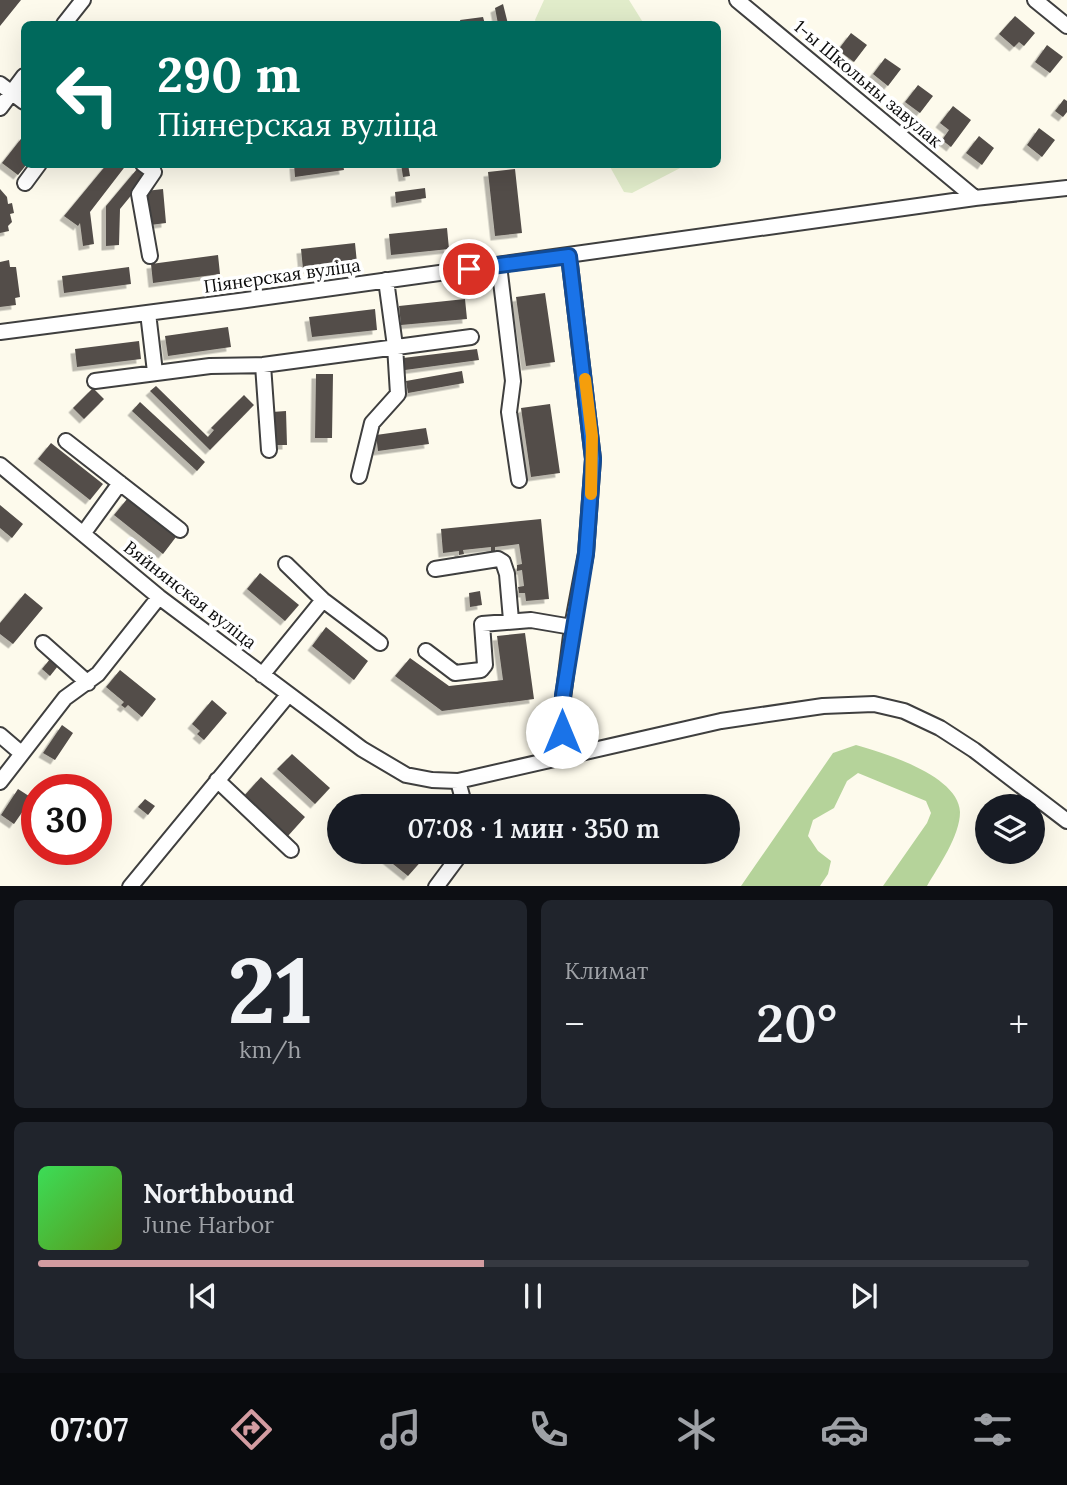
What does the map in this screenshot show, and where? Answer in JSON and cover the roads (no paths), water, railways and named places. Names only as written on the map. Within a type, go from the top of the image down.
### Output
[{"type":"street","points":[[66,21],[83,0]]},
{"type":"street","name":"1-ы Школьны завулак","points":[[737,0],[975,198]]},
{"type":"street","points":[[1035,0],[1067,26]]},
{"type":"street","points":[[0,108],[6,88],[21,78]]},
{"type":"street","points":[[6,88],[21,100]]},
{"type":"street","points":[[25,183],[37,168]]},
{"type":"street","points":[[148,168],[153,172],[139,194],[150,256]]},
{"type":"street","name":"Піянерская вуліца","points":[[0,332],[569,256],[975,198],[1067,188]]},
{"type":"street","points":[[566,757],[562,707],[572,627],[586,554],[593,459],[569,256]]},
{"type":"street","points":[[499,265],[513,381],[509,412],[519,480]]},
{"type":"street","points":[[359,476],[372,423],[398,394],[386,280]]},
{"type":"street","points":[[148,313],[155,372]]},
{"type":"street","points":[[95,381],[222,365],[263,365],[471,337]]},
{"type":"street","points":[[263,365],[269,450]]},
{"type":"street","points":[[66,441],[180,530]]},
{"type":"street","name":"Вяйнянская вуліца","points":[[0,465],[159,597],[362,749],[402,774],[432,780],[458,781],[686,728],[755,715],[837,705],[885,706],[914,715],[957,738],[1067,821]]},
{"type":"street","points":[[83,534],[120,484]]},
{"type":"street","points":[[435,569],[498,559],[503,562],[507,574],[511,620]]},
{"type":"street","points":[[286,564],[323,600],[380,643]]},
{"type":"street","points":[[0,782],[65,698],[99,674],[159,597]]},
{"type":"street","points":[[262,675],[323,600]]},
{"type":"street","points":[[426,651],[456,673],[481,670],[485,665],[482,624],[511,620],[548,621],[572,627]]},
{"type":"street","points":[[43,643],[88,682]]},
{"type":"street","points":[[131,886],[288,695]]},
{"type":"street","points":[[0,735],[21,752]]},
{"type":"street","points":[[217,780],[291,849]]},
{"type":"street","points":[[458,781],[462,794]]},
{"type":"street","points":[[437,886],[453,864]]}]
